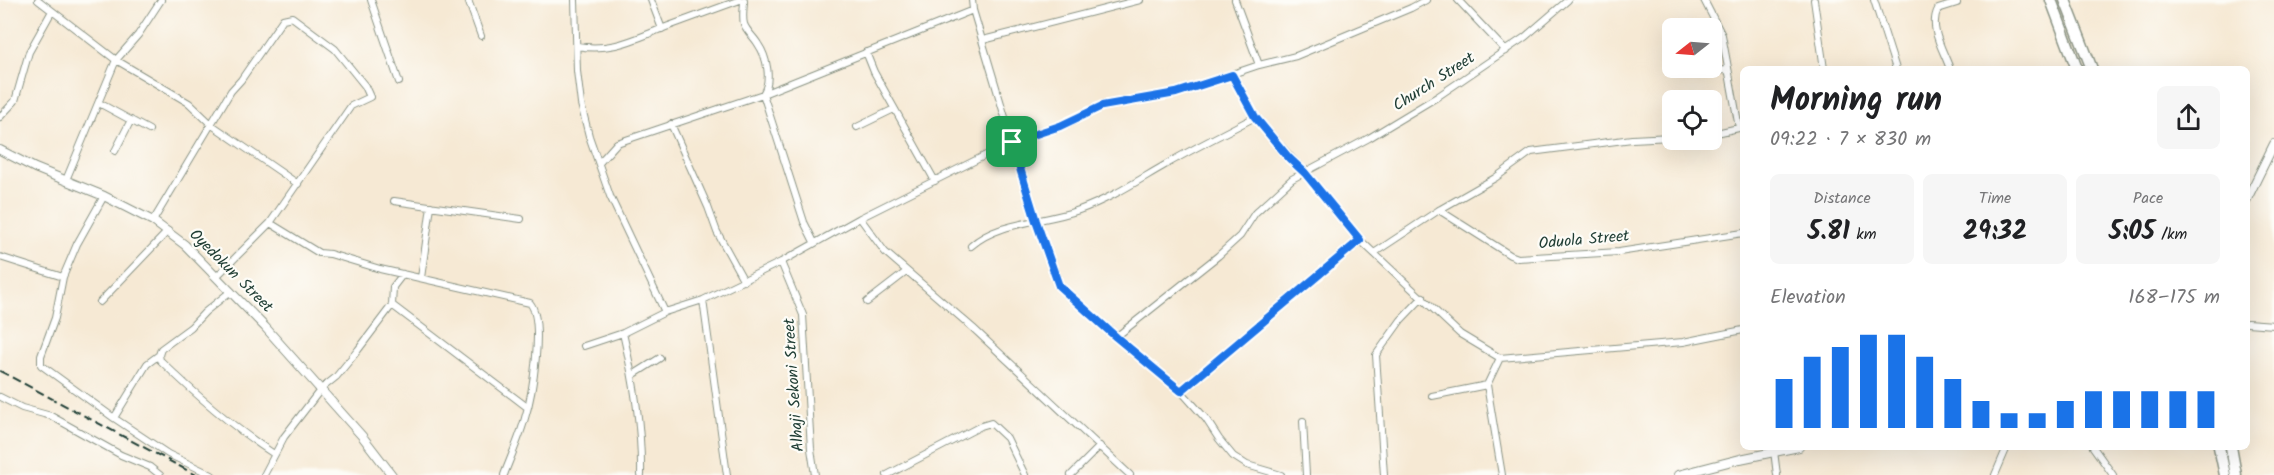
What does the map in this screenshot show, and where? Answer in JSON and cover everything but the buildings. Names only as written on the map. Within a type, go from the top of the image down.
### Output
[{"type":"main road","points":[[2050,0],[2076,66]]},
{"type":"main road","points":[[2065,0],[2091,66]]},
{"type":"main road","points":[[2219,450],[2225,475]]},
{"type":"main road","points":[[2232,450],[2236,475]]},
{"type":"street","points":[[40,0],[52,12],[116,60],[189,103],[212,125],[298,184]]},
{"type":"street","points":[[66,180],[116,60],[138,35],[161,0]]},
{"type":"street","points":[[371,0],[399,82]]},
{"type":"street","points":[[468,0],[481,36]]},
{"type":"street","points":[[575,0],[581,104],[589,136],[610,196],[664,312]]},
{"type":"street","points":[[651,0],[662,29]]},
{"type":"street","points":[[577,46],[611,47],[638,40],[742,0],[745,27],[758,42],[765,62],[768,79],[763,94],[804,222],[814,242]]},
{"type":"street","points":[[972,0],[973,10],[984,40],[1036,221],[1059,286],[1181,391],[1206,418],[1219,440],[1233,456],[1247,465],[1281,475]]},
{"type":"street","points":[[984,40],[1140,0]]},
{"type":"street","points":[[1235,0],[1259,65]]},
{"type":"street","points":[[584,346],[624,333],[664,312],[703,300],[1012,142],[1060,126],[1102,106],[1176,93],[1259,65],[1296,56],[1426,0]]},
{"type":"street","points":[[1458,0],[1506,51]]},
{"type":"street","name":"Church Street","points":[[1116,337],[1218,256],[1239,236],[1255,213],[1280,189],[1404,119],[1506,51],[1554,14],[1568,0]]},
{"type":"street","points":[[1704,0],[1722,35],[1740,123]]},
{"type":"street","points":[[1814,0],[1824,66]]},
{"type":"street","points":[[1874,0],[1895,66]]},
{"type":"street","points":[[1949,66],[1935,29],[1935,17],[1938,9],[1957,3]]},
{"type":"street","points":[[600,162],[617,143],[763,94],[973,10]]},
{"type":"street","points":[[0,117],[15,101],[28,52],[52,12]]},
{"type":"street","points":[[153,221],[231,91],[242,80],[283,19],[289,16],[300,22],[335,50],[365,87],[370,97],[351,106],[270,223],[217,276]]},
{"type":"street","points":[[866,52],[894,110],[935,181]]},
{"type":"street","points":[[1722,70],[1728,70]]},
{"type":"street","points":[[1232,75],[1255,117],[1360,240],[1460,334],[1500,358],[1683,342],[1740,331]]},
{"type":"street","points":[[99,102],[149,130]]},
{"type":"street","points":[[857,127],[894,110]]},
{"type":"street","points":[[970,246],[985,236],[1079,210],[1113,195],[1255,117]]},
{"type":"street","points":[[115,151],[131,120]]},
{"type":"street","points":[[671,124],[696,177],[717,232],[744,280]]},
{"type":"street","points":[[1722,132],[1740,127]]},
{"type":"street","points":[[1374,253],[1439,210],[1495,178],[1532,152],[1621,140],[1662,138]]},
{"type":"street","points":[[2250,193],[2274,144]]},
{"type":"street","name":"Oyedokun Street","points":[[0,150],[35,168],[104,196],[168,231],[217,276],[321,389],[362,435],[392,475]]},
{"type":"street","points":[[104,196],[77,244],[63,277],[55,318],[41,356],[41,365],[168,454],[212,475]]},
{"type":"street","points":[[394,201],[521,219]]},
{"type":"street","points":[[421,278],[431,206]]},
{"type":"street","name":"Oduola Street","points":[[1439,210],[1518,258],[1618,252],[1740,233]]},
{"type":"street","points":[[860,218],[885,252],[906,272],[973,328],[1131,475]]},
{"type":"street","points":[[270,223],[319,253],[530,303],[533,306],[538,321],[538,341],[526,416],[504,475]]},
{"type":"street","points":[[100,302],[168,231]]},
{"type":"street","points":[[1181,391],[1360,240]]},
{"type":"street","points":[[0,257],[63,277]]},
{"type":"street","name":"Alhaji Sekoni Street","points":[[781,262],[803,315],[811,449],[815,475]]},
{"type":"street","points":[[867,302],[906,272]]},
{"type":"street","points":[[264,475],[284,437],[321,389],[336,377],[392,305],[393,287],[403,274]]},
{"type":"street","points":[[114,418],[147,364],[159,355],[161,349],[191,327],[231,291]]},
{"type":"street","points":[[1384,475],[1376,355],[1401,320],[1423,297]]},
{"type":"street","points":[[703,300],[727,475]]},
{"type":"street","points":[[392,305],[527,407]]},
{"type":"street","points":[[2250,323],[2274,325]]},
{"type":"street","points":[[624,333],[633,375],[642,445],[641,475]]},
{"type":"street","points":[[159,355],[160,360],[242,434],[274,454]]},
{"type":"street","points":[[633,375],[660,358]]},
{"type":"street","points":[[1500,358],[1487,385],[1502,475]]},
{"type":"street","points":[[1432,396],[1487,385]]},
{"type":"street","points":[[0,397],[22,408],[51,416],[121,455],[150,467],[160,475]]},
{"type":"street","points":[[1303,421],[1306,475]]},
{"type":"street","points":[[887,475],[991,423],[1007,438],[1025,475]]},
{"type":"street","points":[[1071,475],[1100,446]]},
{"type":"street","points":[[1678,475],[1698,473],[1780,450]]},
{"type":"street","points":[[1995,475],[2006,450]]},
{"type":"street","points":[[2095,450],[2113,475]]},
{"type":"street","points":[[1774,451],[1777,475]]},
{"type":"railway","points":[[0,371],[196,475]]},
{"type":"route","points":[[1232,75],[1255,117],[1271,138],[1305,173],[1360,240],[1181,391],[1059,286],[1012,142],[1060,126],[1102,106],[1176,93],[1232,75]]}]
